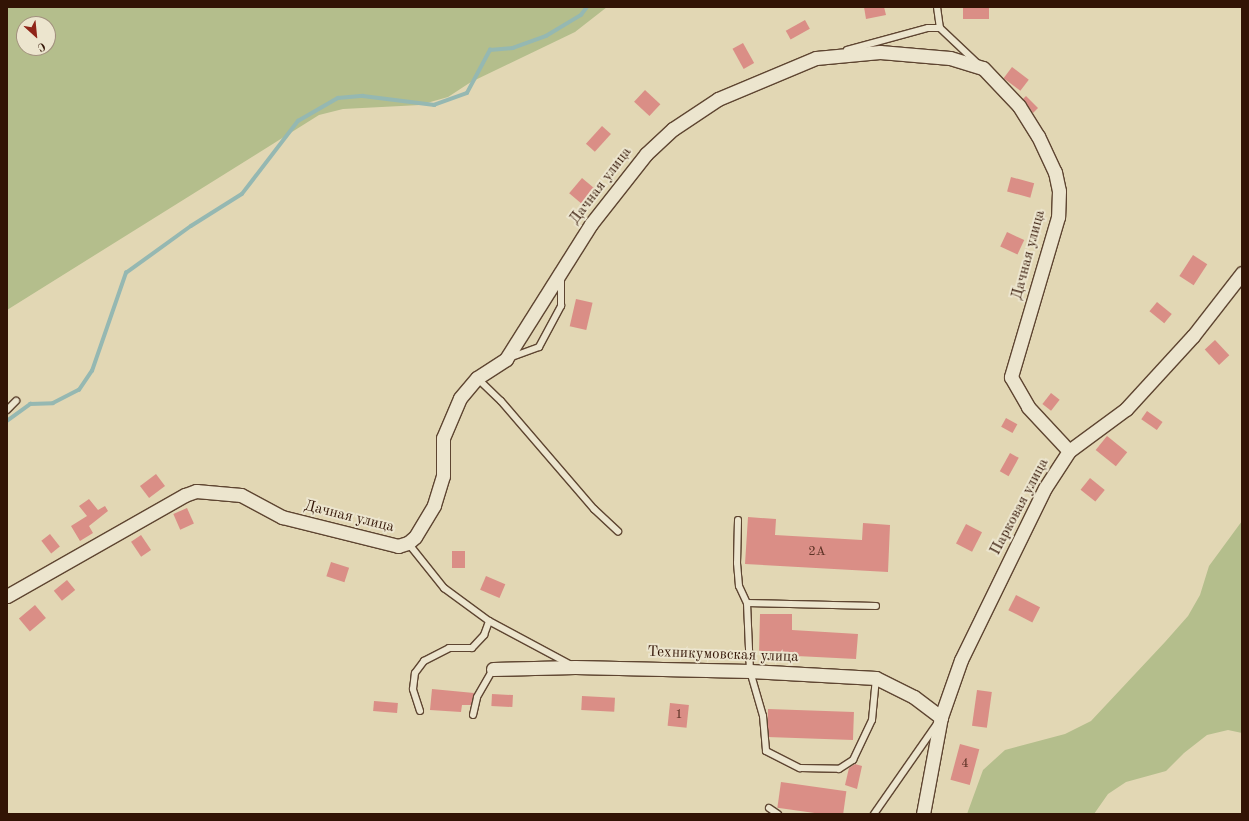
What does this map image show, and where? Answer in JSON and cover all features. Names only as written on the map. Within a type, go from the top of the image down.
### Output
[{"type":"street","name":"Дачная улица","points":[[7,596],[185,494],[196,491],[241,495],[282,517],[398,546],[408,543],[415,537],[434,505],[443,476],[443,438],[460,398],[477,378],[506,359],[591,224],[646,154],[673,129],[718,99],[816,58],[880,52],[950,58],[983,68],[1019,106],[1038,136],[1055,172],[1058,191],[1058,217],[1011,377],[1028,407],[1070,451]]},
{"type":"street","name":"Парковая улица","points":[[923,814],[941,717],[964,653],[1045,488],[1070,451],[1126,409],[1193,336],[1241,278]]},
{"type":"street","name":"Техникумовская улица","points":[[493,669],[575,667],[750,671],[876,678],[914,697],[941,717]]},
{"type":"lane","points":[[937,7],[940,28],[983,68]]},
{"type":"lane","points":[[816,58],[928,28],[940,28]]},
{"type":"lane","points":[[506,359],[539,347],[561,306],[561,271]]},
{"type":"lane","points":[[477,378],[501,401],[594,509],[618,531]]},
{"type":"lane","points":[[7,410],[16,401]]},
{"type":"lane","points":[[738,520],[737,563],[739,586],[747,603],[750,671],[763,716],[766,751],[800,768],[839,769],[853,760],[864,743],[872,720],[876,678]]},
{"type":"lane","points":[[408,543],[444,588],[489,621],[575,667]]},
{"type":"lane","points":[[747,603],[876,606]]},
{"type":"lane","points":[[420,711],[413,688],[415,673],[424,662],[450,648],[472,648],[484,635],[489,621]]},
{"type":"lane","points":[[473,715],[477,697],[493,669]]},
{"type":"lane","points":[[874,814],[941,717]]},
{"type":"lane","points":[[769,808],[778,814]]},
{"type":"green space","points":[[7,7],[607,7],[575,32],[471,82],[448,97],[420,105],[343,109],[319,115],[7,310]]},
{"type":"green space","points":[[1242,521],[1242,733],[1228,730],[1207,735],[1184,753],[1166,771],[1126,782],[1108,794],[1094,814],[967,814],[983,770],[1005,750],[1065,734],[1091,721],[1188,616],[1200,595],[1209,566]]},
{"type":"building","points":[[864,7],[884,7],[886,15],[866,19]]},
{"type":"building","points":[[963,7],[989,7],[989,19],[963,19]]},
{"type":"building","points":[[805,20],[810,29],[791,39],[786,31]]},
{"type":"building","points":[[743,43],[754,63],[744,69],[733,49]]},
{"type":"building","points":[[1012,67],[1029,80],[1020,91],[1004,78]]},
{"type":"building","points":[[645,90],[660,104],[649,116],[634,102]]},
{"type":"building","points":[[1026,96],[1038,108],[1033,113],[1023,99]]},
{"type":"building","points":[[602,126],[611,134],[595,152],[586,144]]},
{"type":"building","points":[[1011,177],[1034,183],[1030,198],[1007,191]]},
{"type":"building","points":[[582,178],[594,188],[581,204],[569,193]]},
{"type":"building","points":[[1007,232],[1024,240],[1017,255],[1000,247]]},
{"type":"building","points":[[1193,255],[1207,264],[1194,285],[1179,276]]},
{"type":"building","points":[[576,299],[593,303],[586,330],[570,326]]},
{"type":"building","points":[[1157,302],[1172,314],[1164,323],[1149,311]]},
{"type":"building","points":[[1215,340],[1229,355],[1219,365],[1205,350]]},
{"type":"building","points":[[1051,393],[1060,400],[1051,411],[1042,404]]},
{"type":"building","points":[[1147,411],[1163,422],[1157,430],[1141,419]]},
{"type":"building","points":[[1006,418],[1017,424],[1013,433],[1001,427]]},
{"type":"building","points":[[1107,436],[1127,452],[1116,466],[1096,450]]},
{"type":"building","points":[[1010,453],[1019,458],[1009,476],[1000,471]]},
{"type":"building","points":[[156,474],[165,486],[149,498],[140,486]]},
{"type":"building","points":[[1090,478],[1105,490],[1095,502],[1081,490]]},
{"type":"building","points":[[89,499],[98,510],[105,506],[108,511],[89,526],[93,533],[80,541],[71,526],[87,516],[79,506]]},
{"type":"building","points":[[187,508],[194,524],[180,530],[173,514]]},
{"type":"building","points":[[748,517],[776,519],[775,535],[862,540],[863,523],[890,525],[888,572],[745,564]]},
{"type":"building","points":[[966,524],[982,532],[972,552],[956,544]]},
{"type":"building","points":[[50,534],[60,547],[51,553],[41,541]]},
{"type":"building","points":[[141,535],[151,550],[141,557],[131,542]]},
{"type":"building","points":[[452,551],[465,551],[465,568],[452,568]]},
{"type":"building","points":[[331,562],[349,568],[344,582],[326,576]]},
{"type":"building","points":[[486,576],[505,584],[499,598],[480,590]]},
{"type":"building","points":[[67,580],[75,590],[62,601],[54,591]]},
{"type":"building","points":[[1016,595],[1040,607],[1032,622],[1008,610]]},
{"type":"building","points":[[35,605],[46,618],[30,632],[19,618]]},
{"type":"building","points":[[760,614],[792,614],[792,630],[858,634],[856,659],[759,654]]},
{"type":"building","points":[[432,689],[474,693],[471,705],[462,705],[461,712],[430,710]]},
{"type":"building","points":[[977,690],[992,692],[987,728],[972,726]]},
{"type":"building","points":[[492,694],[513,695],[512,707],[491,706]]},
{"type":"building","points":[[582,696],[615,698],[614,712],[581,710]]},
{"type":"building","points":[[374,701],[398,703],[397,713],[373,711]]},
{"type":"building","points":[[670,703],[689,705],[686,728],[668,726]]},
{"type":"building","points":[[768,709],[854,712],[853,740],[767,737]]},
{"type":"building","points":[[960,744],[979,749],[970,785],[950,780]]},
{"type":"building","points":[[855,764],[862,766],[857,789],[845,785],[849,768]]},
{"type":"building","points":[[781,782],[846,791],[843,814],[822,814],[777,808]]},
{"type":"waterway","points":[[7,421],[30,404],[53,403],[79,390],[92,371],[126,273],[191,226],[242,194],[298,121],[338,98],[363,96],[434,105],[467,93],[490,50],[513,48],[546,36],[581,15],[587,7]]}]
